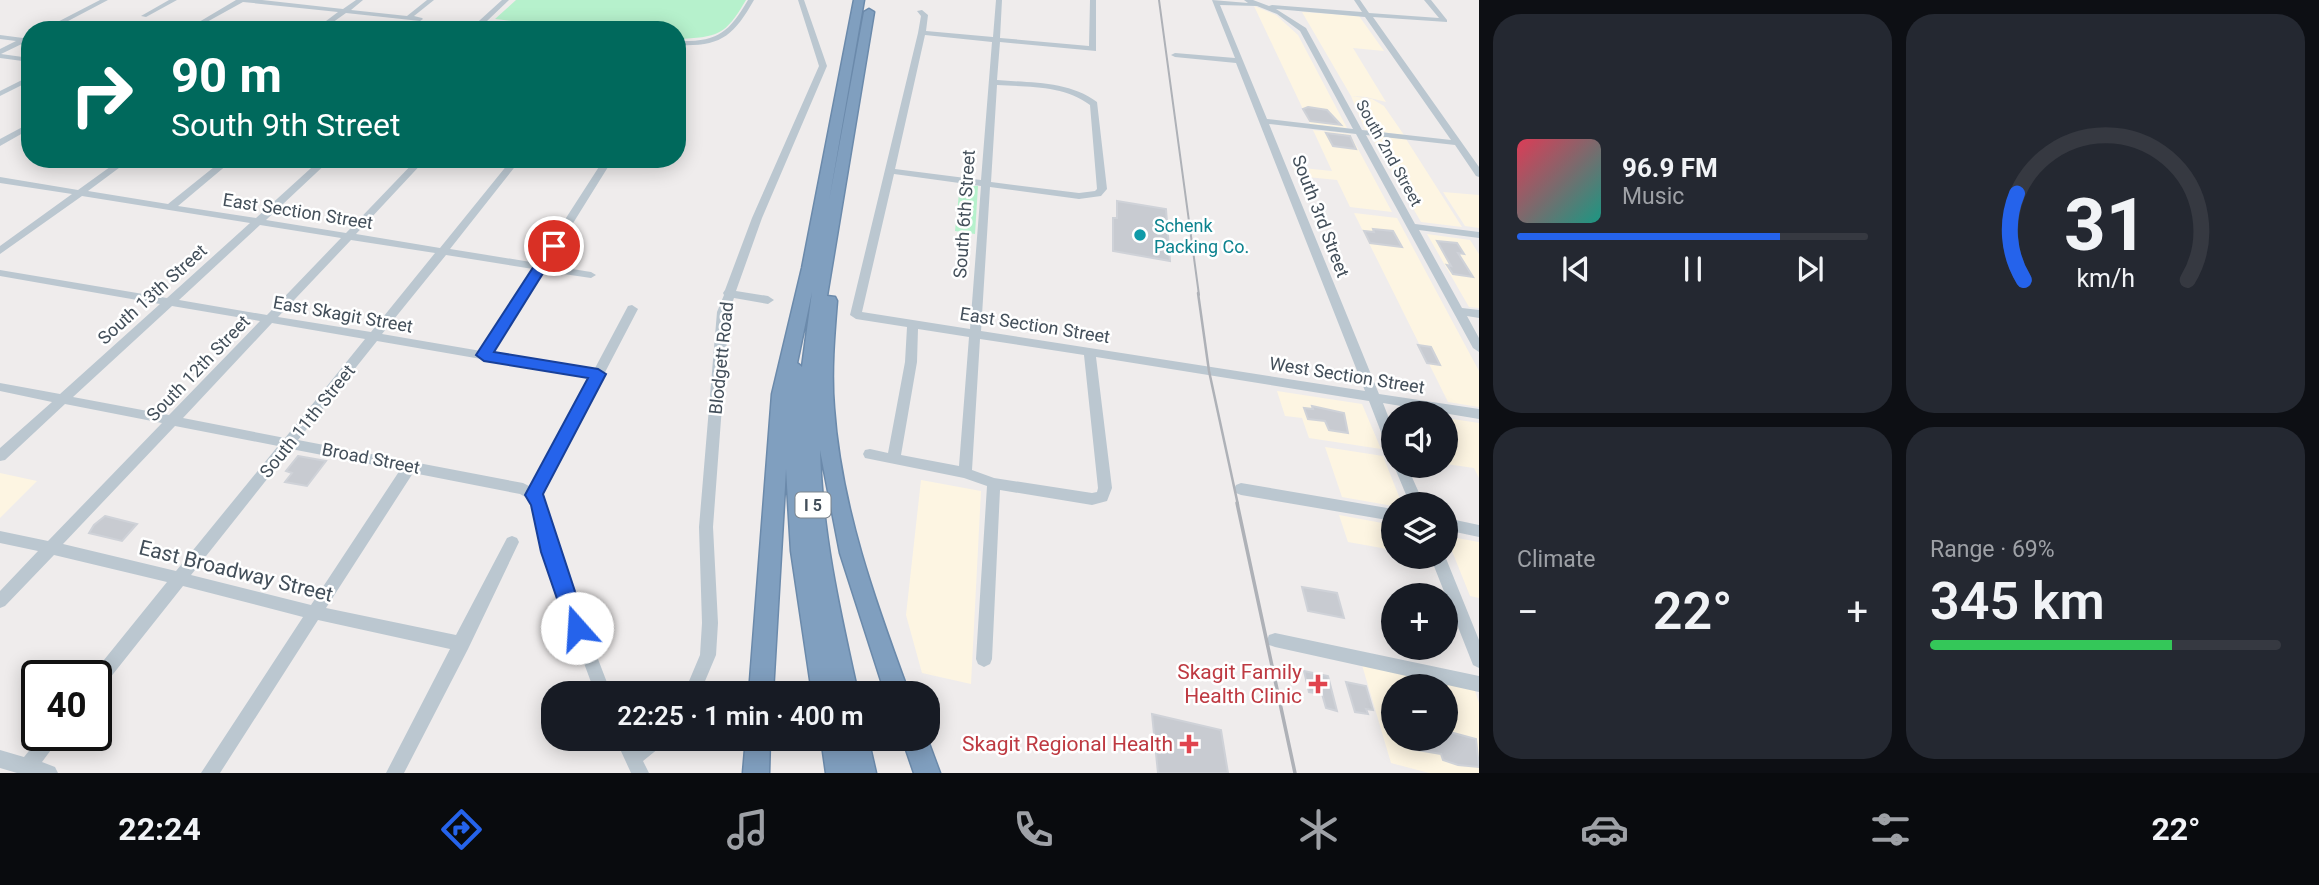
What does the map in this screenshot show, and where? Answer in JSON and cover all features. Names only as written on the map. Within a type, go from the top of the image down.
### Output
[{"type":"highway","name":"I 5","points":[[822,681],[801,551],[795,467],[796,334],[859,0]]},
{"type":"highway","name":"I 5","points":[[843,681],[824,592],[811,481],[809,384],[816,315],[871,0]]},
{"type":"highway","points":[[835,204],[825,360],[825,410],[831,461],[854,563],[893,681]]},
{"type":"highway","points":[[762,681],[781,394],[796,334]]},
{"type":"highway","points":[[756,773],[757,751]]},
{"type":"highway","points":[[835,751],[839,773]]},
{"type":"highway","points":[[859,751],[863,773]]},
{"type":"highway","points":[[919,751],[927,773]]},
{"type":"street","points":[[63,21],[105,0]]},
{"type":"street","points":[[144,16],[174,0]]},
{"type":"street","points":[[205,21],[242,0],[420,19]]},
{"type":"street","points":[[330,21],[360,0]]},
{"type":"street","points":[[408,18],[431,0]]},
{"type":"street","points":[[482,21],[506,0]]},
{"type":"street","points":[[686,44],[722,39],[734,30],[751,0]]},
{"type":"street","name":"Blodgett Road","points":[[697,681],[708,655],[710,623],[706,527],[723,312],[727,292],[823,66],[801,0]]},
{"type":"street","name":"South 6th Street","points":[[965,473],[999,0]]},
{"type":"street","points":[[922,33],[1093,49],[1093,0]]},
{"type":"street","name":"South 2nd Street","points":[[1247,0],[1292,20],[1303,30],[1479,348]]},
{"type":"street","points":[[1357,0],[1479,174]]},
{"type":"street","points":[[1216,1],[1445,21],[1427,0]]},
{"type":"street","name":"South 3rd Street","points":[[1216,1],[1381,415]]},
{"type":"street","points":[[920,11],[925,15],[922,33],[889,171],[1090,196],[1102,188],[1094,104],[1088,98],[1072,92],[992,82]]},
{"type":"street","points":[[0,37],[21,39]]},
{"type":"street","points":[[0,54],[21,42]]},
{"type":"street","points":[[0,54],[21,58]]},
{"type":"street","points":[[1175,55],[1240,61]]},
{"type":"street","points":[[0,94],[21,83]]},
{"type":"street","points":[[1264,121],[1457,143]]},
{"type":"street","points":[[0,143],[21,130]]},
{"type":"street","points":[[0,251],[115,168]]},
{"type":"street","points":[[169,208],[219,168]]},
{"type":"street","name":"South 13th Street","points":[[0,456],[317,168]]},
{"type":"street","name":"South 12th Street","points":[[0,601],[413,168]]},
{"type":"street","name":"South 11th Street","points":[[112,662],[510,168]]},
{"type":"street","points":[[484,355],[602,168]]},
{"type":"street","name":"East Section Street","points":[[889,171],[856,315],[1209,371]]},
{"type":"street","name":"East Section Street","points":[[0,180],[591,275]]},
{"type":"street","points":[[1411,226],[1479,235]]},
{"type":"street","name":"East Skagit Street","points":[[0,273],[598,374]]},
{"type":"street","points":[[727,292],[768,300]]},
{"type":"street","points":[[598,681],[550,552],[540,504],[534,495],[632,309]]},
{"type":"street","points":[[1459,311],[1479,314]]},
{"type":"street","points":[[894,458],[911,362],[913,323]]},
{"type":"street","points":[[870,454],[965,473],[994,483],[1092,499],[1102,497],[1105,488],[1090,352]]},
{"type":"street","name":"West Section Street","points":[[1209,371],[1479,414]]},
{"type":"street","name":"Broad Street","points":[[0,387],[410,466],[523,489],[534,495]]},
{"type":"street","points":[[210,773],[317,613],[410,466]]},
{"type":"street","points":[[984,659],[994,483]]},
{"type":"street","points":[[1241,489],[1381,513]]},
{"type":"street","points":[[1458,527],[1479,531]]},
{"type":"street","name":"East Broadway Street","points":[[0,537],[317,613],[462,644]]},
{"type":"street","points":[[396,773],[512,542]]},
{"type":"street","points":[[1442,569],[1479,660]]},
{"type":"street","points":[[1275,640],[1479,684]]},
{"type":"street","points":[[25,770],[40,751]]},
{"type":"street","points":[[636,766],[648,751]]},
{"type":"street","points":[[0,759],[25,770],[49,773]]},
{"type":"shaded area","points":[[1254,6],[1276,15],[1298,35],[1347,128],[1310,124]]},
{"type":"shaded area","points":[[1302,12],[1359,16],[1384,51],[1353,48],[1386,102],[1351,96]]},
{"type":"shaded area","points":[[1351,96],[1372,99],[1384,106],[1404,135],[1365,130]]},
{"type":"shaded area","points":[[1313,130],[1350,134],[1392,212],[1350,207],[1337,180],[1297,176],[1293,167],[1332,171]]},
{"type":"shaded area","points":[[1371,136],[1406,139],[1462,227],[1421,222]]},
{"type":"shaded area","points":[[1443,192],[1479,195],[1479,228],[1465,226]]},
{"type":"shaded area","points":[[1354,213],[1397,218],[1479,371],[1479,407],[1448,401]]},
{"type":"shaded area","points":[[1427,234],[1470,240],[1479,254],[1479,308],[1469,307]]},
{"type":"shaded area","points":[[1277,391],[1362,404],[1381,449],[1309,438],[1302,418],[1285,416]]},
{"type":"shaded area","points":[[1458,420],[1479,423],[1479,478],[1474,468],[1458,466]]},
{"type":"shaded area","points":[[1325,447],[1381,456],[1381,478],[1392,478],[1397,492],[1381,492],[1381,504],[1342,497]]},
{"type":"shaded area","points":[[0,473],[37,481],[0,518]]},
{"type":"shaded area","points":[[921,480],[981,491],[971,684],[922,673],[906,615]]},
{"type":"shaded area","points":[[1339,515],[1381,523],[1381,548],[1348,542]]},
{"type":"shaded area","points":[[1458,538],[1479,542],[1479,598],[1470,596],[1458,566]]},
{"type":"shaded area","points":[[1362,665],[1406,674],[1381,674],[1381,729]]},
{"type":"shaded area","points":[[1458,685],[1474,688],[1479,703],[1479,773],[1429,773],[1391,763],[1387,751],[1458,751]]},
{"type":"green space","points":[[516,0],[746,0],[726,28],[711,35],[686,38],[686,21],[495,19]]},
{"type":"green space","points":[[960,184],[978,186],[975,234],[955,231]]},
{"type":"building","points":[[1308,107],[1327,110],[1341,125],[1310,121],[1303,109]]},
{"type":"building","points":[[1326,133],[1350,136],[1356,149],[1333,146]]},
{"type":"building","name":"Schenk Packing Co.","points":[[1117,201],[1166,209],[1170,261],[1113,251],[1113,218],[1117,218]]},
{"type":"building","points":[[1373,229],[1393,231],[1402,247],[1370,243],[1364,231],[1374,232]]},
{"type":"building","points":[[1437,241],[1457,243],[1464,254],[1458,253],[1473,277],[1453,274]]},
{"type":"building","points":[[1418,345],[1431,347],[1440,365],[1427,363]]},
{"type":"building","points":[[1312,406],[1344,413],[1348,433],[1329,430],[1325,421],[1308,419],[1304,408],[1313,409]]},
{"type":"building","points":[[298,456],[326,461],[307,486],[285,482],[292,473],[286,471]]},
{"type":"building","points":[[105,516],[137,524],[122,541],[89,533]]},
{"type":"building","points":[[1302,587],[1337,593],[1344,618],[1308,611]]},
{"type":"building","name":"Skagit Family Health Clinic","points":[[1304,671],[1328,676],[1337,711],[1326,708],[1322,694],[1309,692]]},
{"type":"building","name":"Skagit Family Health Clinic","points":[[1346,682],[1366,686],[1373,710],[1366,709],[1368,714],[1355,712]]},
{"type":"building","name":"Skagit Regional Health","points":[[1152,714],[1221,730],[1228,773],[1158,773]]},
{"type":"building","points":[[1458,734],[1476,739],[1479,767],[1443,760],[1441,754],[1424,751],[1458,751]]},
{"type":"railway","points":[[1159,0],[1199,295]]},
{"type":"railway","points":[[1198,293],[1209,371],[1238,505]]},
{"type":"railway","points":[[1237,503],[1295,773]]},
{"type":"place","name":"Schenk Packing Co.","points":[[1140,235]]},
{"type":"place","name":"Skagit Family Health Clinic","points":[[1318,684]]},
{"type":"place","name":"Skagit Regional Health","points":[[1189,744]]},
{"type":"route","points":[[554,246],[484,355],[598,374],[544,481],[534,495],[540,504],[550,552],[577,628]]}]
